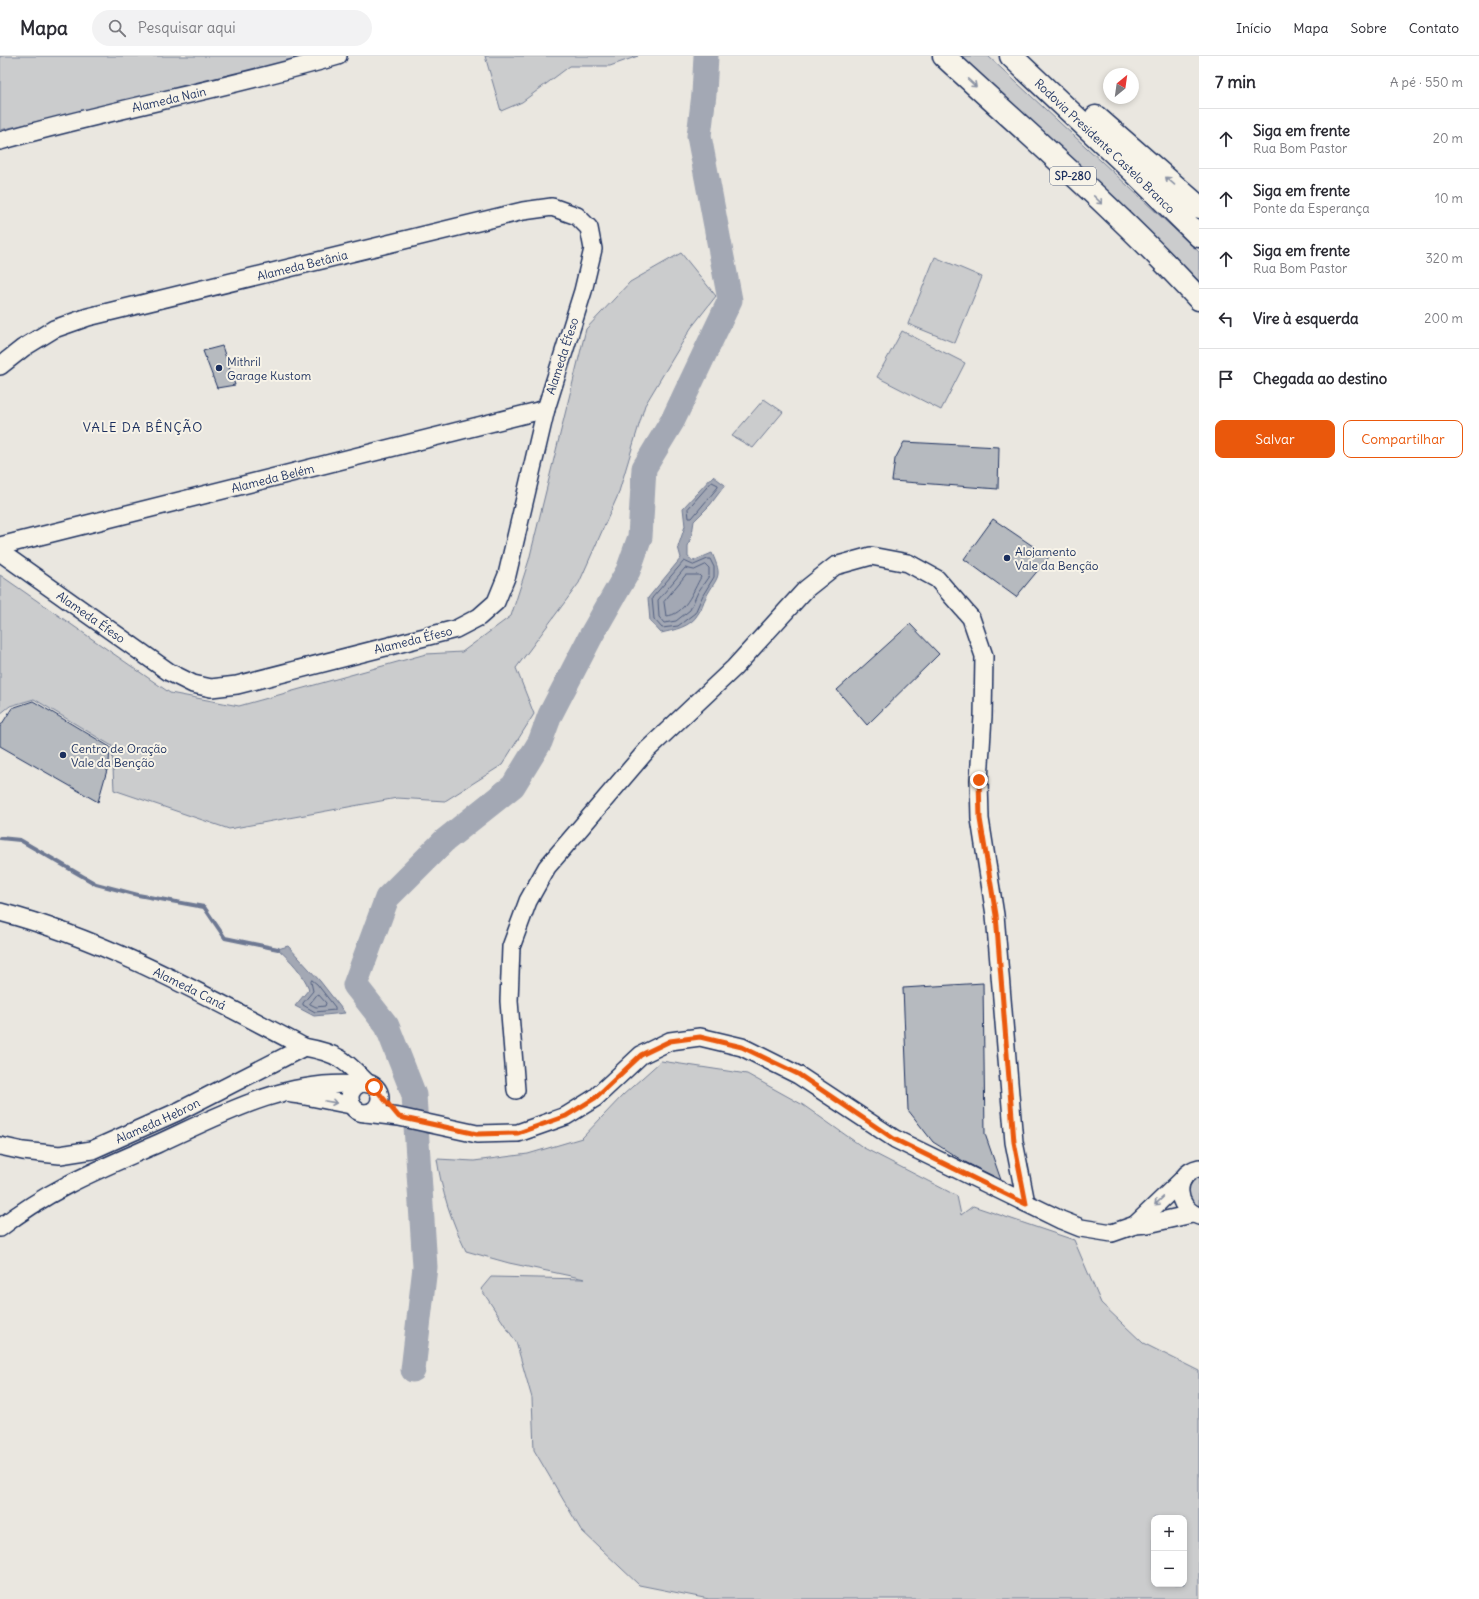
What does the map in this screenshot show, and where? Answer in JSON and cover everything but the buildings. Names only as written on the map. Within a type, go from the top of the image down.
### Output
[{"type":"highway","name":"SP-280","points":[[944,56],[1175,273],[1199,300]]},
{"type":"highway","name":"Rodovia Presidente Castelo Branco","points":[[1011,56],[1133,171],[1199,236]]},
{"type":"highway","points":[[1014,56],[1067,91],[1199,207]]},
{"type":"street","name":"Alameda Nain","points":[[0,141],[40,130],[247,82],[338,56]]},
{"type":"street","name":"Alameda Betânia","points":[[0,366],[23,348],[54,329],[88,317],[524,210],[552,207],[577,216],[589,228],[593,249]]},
{"type":"street","name":"Alameda Éfeso","points":[[0,552],[169,672],[193,684],[211,688],[237,685],[456,630],[479,617],[496,602],[507,575],[546,409],[583,291],[593,249]]},
{"type":"street","name":"Alameda Belém","points":[[0,546],[546,409]]},
{"type":"street","points":[[516,1090],[509,1001],[511,947],[528,901],[547,867],[647,750],[734,668],[806,589],[835,566],[871,556],[908,563],[937,580],[971,618],[984,656],[979,780],[980,819],[996,915],[1014,1142],[1026,1204]]},
{"type":"street","name":"Alameda Caná","points":[[0,912],[65,931],[157,972],[304,1047],[327,1051],[347,1063],[368,1087],[405,1119]]},
{"type":"street","points":[[284,1092],[477,1134],[518,1133],[566,1116],[595,1098],[641,1055],[670,1041],[700,1037],[742,1047],[798,1074],[894,1139],[1026,1204],[1081,1228],[1112,1233],[1135,1224],[1148,1224],[1196,1215]]},
{"type":"street","name":"Alameda Hebron","points":[[0,1146],[23,1151],[60,1155],[92,1150],[177,1112],[304,1047]]},
{"type":"street","points":[[0,1228],[59,1188],[251,1102],[284,1092],[335,1083],[368,1087],[379,1096],[376,1107],[359,1109]]},
{"type":"street","points":[[359,1109],[350,1094],[368,1087]]},
{"type":"street","points":[[1135,1224],[1189,1172],[1198,1167]]},
{"type":"street","points":[[1183,1179],[1179,1188],[1180,1198],[1184,1207],[1196,1215]]},
{"type":"shaded area","points":[[0,56],[323,56],[0,130]]},
{"type":"shaded area","points":[[485,56],[638,56],[610,66],[570,66],[522,102],[501,111]]},
{"type":"shaded area","points":[[959,56],[988,56],[1199,252],[1199,281],[1137,221]]},
{"type":"shaded area","points":[[681,253],[716,296],[691,328],[645,405],[618,495],[579,583],[516,668],[534,714],[502,765],[445,801],[397,798],[229,829],[114,790],[112,746],[34,699],[10,706],[0,714],[0,575],[170,693],[239,706],[426,654],[462,652],[511,616],[529,560],[586,329],[630,282]]},
{"type":"shaded area","points":[[935,257],[982,277],[955,343],[908,324]]},
{"type":"shaded area","points":[[902,331],[965,363],[941,410],[877,377]]},
{"type":"shaded area","points":[[764,399],[783,412],[753,448],[732,436]]},
{"type":"shaded area","points":[[661,1061],[747,1074],[803,1105],[864,1148],[957,1196],[961,1215],[973,1206],[1074,1240],[1101,1303],[1143,1343],[1199,1371],[1199,1599],[709,1599],[639,1585],[581,1530],[534,1450],[532,1398],[516,1342],[481,1289],[491,1277],[585,1279],[509,1263],[466,1251],[448,1206],[437,1159],[474,1161],[528,1154],[582,1138],[623,1095]]},
{"type":"shaded area","points":[[1199,1176],[1199,1207],[1193,1204],[1188,1193],[1191,1182]]},
{"type":"water","points":[[713,476],[725,485],[710,505],[694,521],[688,546],[688,557],[693,561],[712,553],[717,567],[718,576],[705,599],[701,610],[691,622],[682,627],[661,633],[650,621],[648,598],[681,558],[678,547],[685,526],[683,508]]},
{"type":"water","points":[[288,946],[320,981],[345,1013],[314,1016],[295,1006],[309,989],[300,972],[278,949]]},
{"type":"waterway","points":[[413,1370],[425,1267],[414,1095],[387,1026],[355,985],[387,898],[444,841],[513,786],[540,742],[550,715],[592,634],[628,571],[640,537],[644,468],[673,420],[730,300],[699,136],[704,94],[706,56]]},
{"type":"waterway","points":[[0,838],[20,840],[96,884],[138,895],[204,907],[225,938],[278,949]]},
{"type":"place","name":"Mithril Garage Kustom","points":[[219,368]]},
{"type":"place","name":"Alojamento Vale da Benção","points":[[1007,558]]},
{"type":"place","name":"Centro de Oração Vale da Benção","points":[[63,755]]},
{"type":"district","name":"VALE DA BÊNÇÃO","points":[[143,427]]},
{"type":"route","points":[[374,1087],[399,1117],[477,1134],[518,1133],[566,1116],[595,1098],[641,1055],[670,1041],[700,1037],[742,1047],[798,1074],[894,1139],[1026,1204],[1014,1142],[1008,1050],[996,915],[980,819],[979,780]]}]
